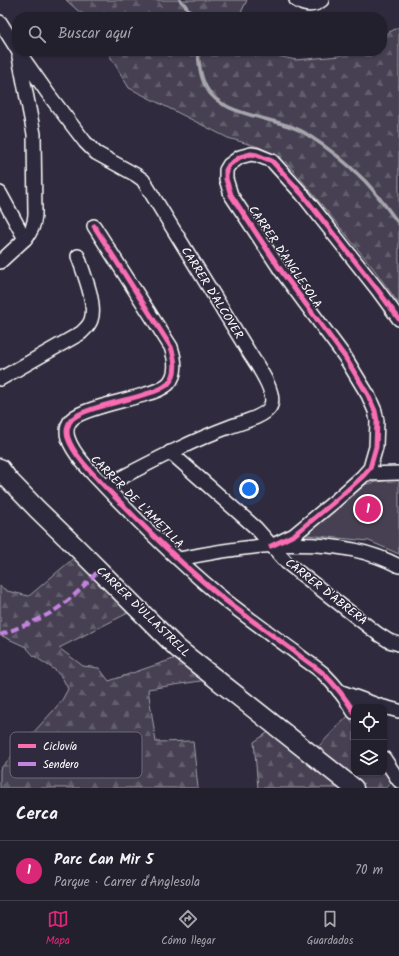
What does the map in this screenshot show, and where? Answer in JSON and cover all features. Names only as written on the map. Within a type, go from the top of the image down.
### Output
[{"type":"street","points":[[296,0],[303,5],[311,5],[322,0]]},
{"type":"street","name":"CARRER D'ALCOVER","points":[[0,22],[12,42]]},
{"type":"street","points":[[0,262],[32,231],[36,215],[34,134],[18,56]]},
{"type":"street","name":"CARRER D'ALCOVER","points":[[21,56],[53,101],[85,142],[96,153],[143,180],[261,371],[272,398],[271,406],[267,411],[258,416],[215,432],[170,452],[105,486]]},
{"type":"street","name":"CARRER D'ANGLESOLA","points":[[271,546],[294,535],[365,474],[370,468],[376,448],[377,421],[375,411],[357,376],[345,357],[316,320],[282,272],[231,195],[226,179],[226,170],[229,165],[240,157],[250,154],[272,161],[302,194],[399,319]]},
{"type":"street","points":[[0,193],[25,239]]},
{"type":"street","name":"CARRER DE L'AMETLLA","points":[[94,226],[171,347],[175,364],[172,379],[162,388],[139,397],[90,410],[73,418],[69,423],[67,433],[71,446],[105,486],[179,559],[259,627],[324,674],[340,692],[351,708]]},
{"type":"street","points":[[0,379],[81,333],[89,325],[92,320],[93,313],[92,304],[78,256]]},
{"type":"street","name":"CARRER D'ABRERA","points":[[170,452],[256,528],[287,563],[378,634],[399,644]]},
{"type":"street","name":"CARRER D'ULLASTRELL","points":[[0,468],[8,479],[37,510],[177,648],[354,788]]},
{"type":"street","points":[[365,474],[399,473]]},
{"type":"street","points":[[179,559],[235,549],[304,545],[329,546],[352,550],[375,556],[399,566]]},
{"type":"street","points":[[340,692],[374,704]]},
{"type":"street","points":[[387,708],[399,711]]},
{"type":"street","points":[[387,763],[399,781]]},
{"type":"green space","points":[[66,0],[247,0],[241,12],[79,12]]},
{"type":"green space","points":[[399,27],[399,304],[373,268],[282,158],[259,147],[228,138],[129,88],[110,56],[277,56],[296,60],[339,56],[387,56],[387,33]]},
{"type":"green space","points":[[399,478],[399,554],[369,541],[307,535],[307,533],[366,484]]},
{"type":"green space","points":[[75,557],[130,612],[59,648],[83,666],[99,668],[109,681],[176,658],[207,680],[148,689],[156,742],[193,741],[198,788],[0,788],[0,769],[10,758],[10,778],[142,778],[142,732],[34,732],[62,700],[68,689],[63,679],[55,670],[34,656],[26,647],[0,635],[0,586],[7,591],[29,596]]},
{"type":"green space","points":[[348,716],[351,720],[351,776],[387,776],[387,774],[392,781],[387,788],[258,788],[254,742],[283,722],[317,748]]},
{"type":"waterway","points":[[180,0],[190,12]]},
{"type":"waterway","points":[[198,56],[202,78],[206,87],[214,97],[224,105],[237,111],[282,124],[308,135],[338,156],[365,181],[399,224]]},
{"type":"marked path","points":[[0,635],[33,622],[59,608],[83,587],[99,570]]},
{"type":"cycle path","points":[[271,546],[294,535],[335,501],[370,468],[376,447],[377,421],[375,411],[368,395],[345,357],[282,272],[231,195],[226,179],[226,170],[229,165],[240,157],[251,154],[272,161],[302,194],[399,319]]},
{"type":"cycle path","points":[[94,226],[171,347],[175,366],[171,380],[161,389],[86,411],[72,419],[69,423],[67,431],[71,445],[94,475],[167,549],[225,600],[324,674],[340,692],[351,708]]},
{"type":"place","name":"Parc Can Mir 5","points":[[368,509]]}]
